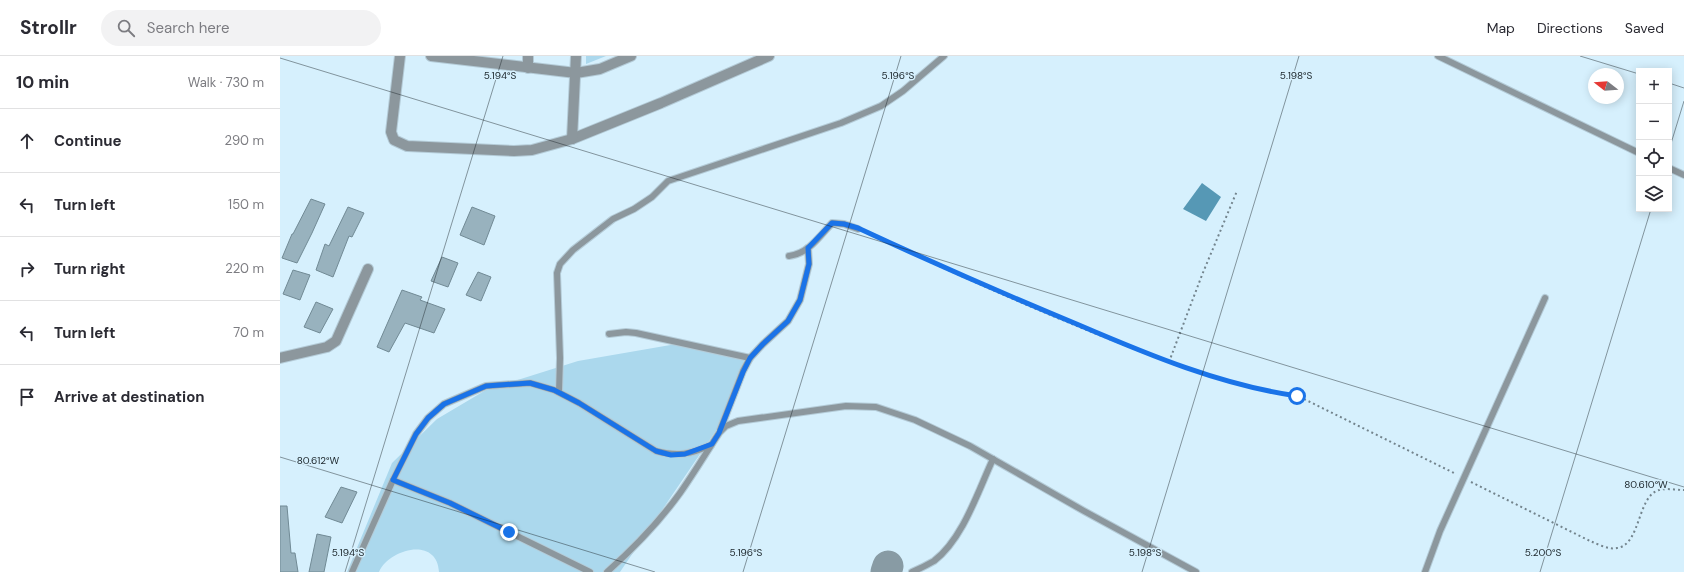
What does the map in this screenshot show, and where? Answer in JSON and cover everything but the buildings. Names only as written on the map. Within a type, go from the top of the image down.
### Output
[{"type":"street","points":[[400,56],[391,132],[394,140],[407,146],[514,152],[532,150],[572,139],[748,60],[769,56]]},
{"type":"street","points":[[431,56],[576,73],[600,69],[631,56]]},
{"type":"street","points":[[528,56],[528,68]]},
{"type":"street","points":[[572,139],[576,56]]},
{"type":"street","points":[[280,358],[327,346],[336,340],[368,269]]},
{"type":"lane","points":[[559,392],[560,358],[557,273],[560,264],[573,250],[613,219],[634,209],[652,197],[668,181],[841,123],[881,106],[903,91],[944,56]]},
{"type":"lane","points":[[1438,56],[1636,152]]},
{"type":"lane","points":[[1672,169],[1684,175]]},
{"type":"lane","points":[[789,256],[798,255],[808,248],[832,223],[844,224],[858,228]]},
{"type":"lane","points":[[607,572],[630,552],[650,530],[679,494],[719,433],[750,358],[788,321],[800,300],[809,264],[808,248]]},
{"type":"lane","points":[[1425,572],[1440,531],[1545,298]]},
{"type":"lane","points":[[609,334],[636,332],[750,358]]},
{"type":"lane","points":[[352,572],[393,480],[416,434],[428,418],[444,404],[486,386],[530,383],[559,392],[656,451],[671,455],[685,454],[712,444]]},
{"type":"lane","points":[[719,433],[726,426],[738,421],[823,408],[861,405],[876,407],[915,420],[993,459],[1196,572]]},
{"type":"lane","points":[[912,572],[934,561],[953,540],[962,525],[993,459]]},
{"type":"lane","points":[[393,480],[450,503],[590,572]]},
{"type":"path","points":[[1169,362],[1202,275],[1237,191]]},
{"type":"path","points":[[858,228],[960,276],[1169,362],[1206,375],[1272,392],[1297,396],[1590,541],[1606,547],[1618,548],[1629,542],[1650,497],[1658,490],[1684,490]]},
{"type":"shaded area","points":[[586,56],[606,56],[586,64]]},
{"type":"shaded area","points":[[1202,183],[1221,197],[1206,221],[1183,209]]},
{"type":"shaded area","points":[[682,343],[745,358],[717,429],[620,572],[439,572],[436,561],[430,554],[422,550],[412,550],[402,552],[392,557],[384,564],[379,572],[347,572],[392,463],[437,419],[486,390],[578,361]]},
{"type":"taxiway","points":[[886,572],[888,566]]},
{"type":"route","points":[[509,532],[437,497],[393,480],[416,434],[428,418],[444,404],[486,386],[530,383],[554,390],[579,403],[656,451],[671,455],[698,451],[712,444],[719,433],[750,358],[788,321],[800,300],[809,264],[808,248],[832,223],[844,224],[858,228],[960,276],[1169,362],[1206,375],[1272,392],[1297,396]]}]
